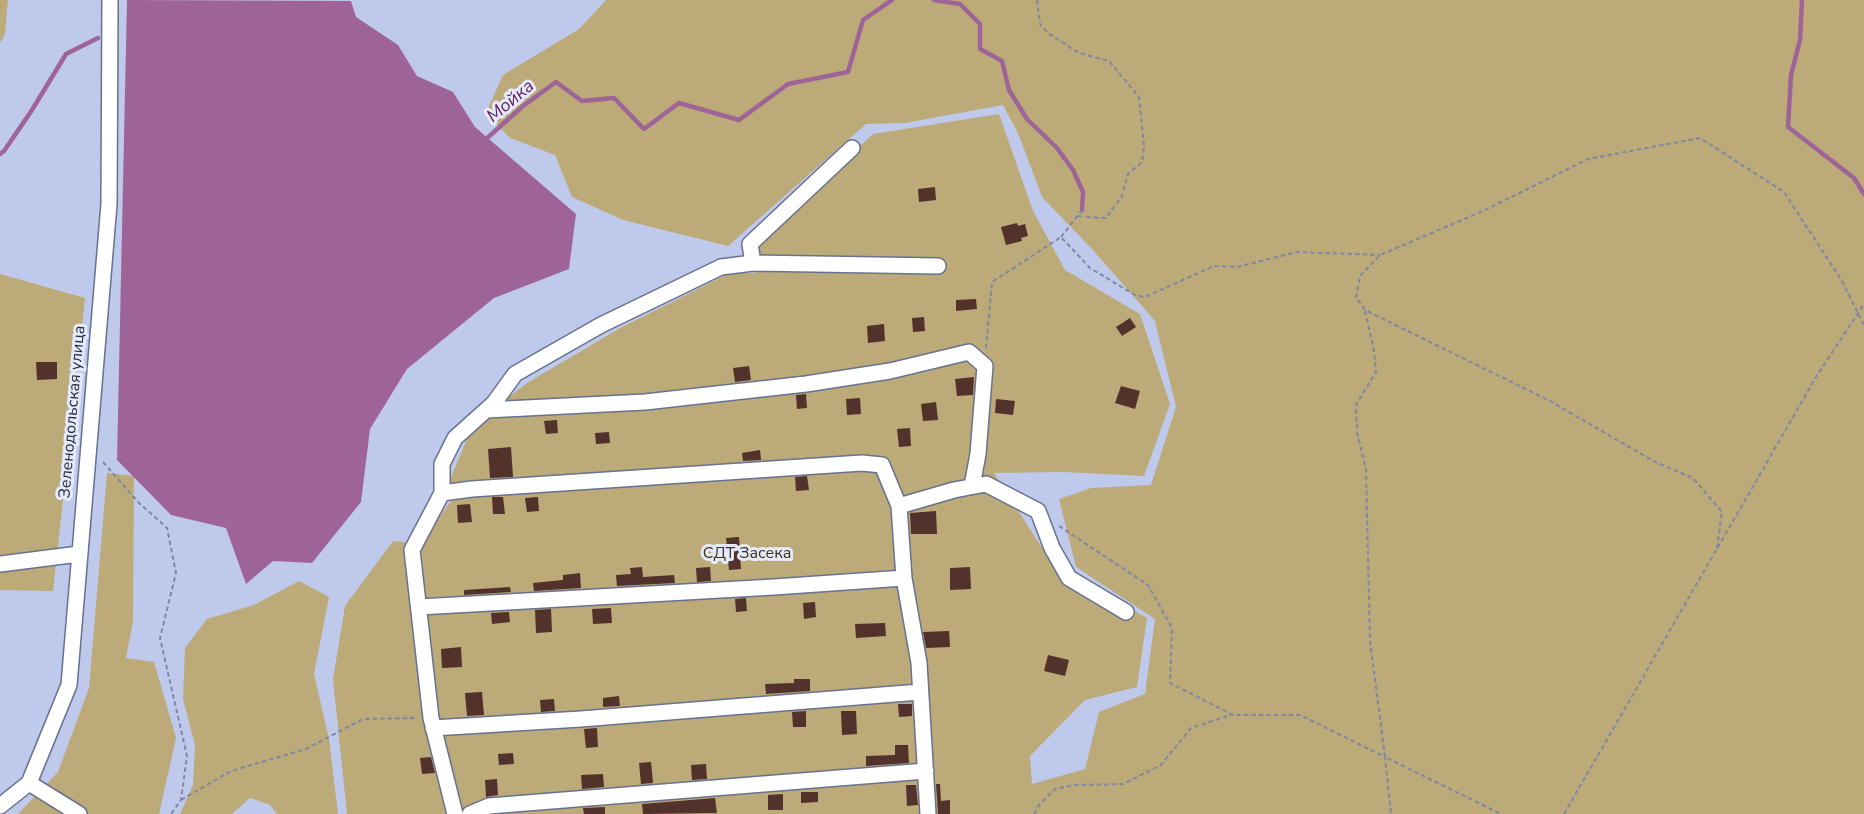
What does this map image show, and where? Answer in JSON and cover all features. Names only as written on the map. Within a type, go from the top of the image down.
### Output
[{"type":"street","name":"Зеленодольская улица","points":[[0,806],[29,783],[69,686],[109,204],[110,0]]},
{"type":"street","points":[[753,264],[750,244],[852,148]]},
{"type":"street","points":[[454,814],[432,723],[412,550],[442,493],[442,464],[455,438],[494,403],[515,374],[601,325],[721,267],[753,264],[938,266]]},
{"type":"street","points":[[486,410],[645,402],[806,384],[890,371],[969,352],[985,366],[978,454],[972,486]]},
{"type":"street","points":[[442,493],[484,488],[862,462],[882,465],[899,506],[904,578],[918,663],[928,814]]},
{"type":"street","points":[[899,506],[986,484],[1038,511],[1052,548],[1069,578],[1126,612]]},
{"type":"street","points":[[0,564],[79,554]]},
{"type":"street","points":[[419,607],[904,578]]},
{"type":"street","points":[[432,723],[580,720],[920,692]]},
{"type":"street","points":[[470,814],[489,806],[926,771]]},
{"type":"street","points":[[29,783],[79,814]]},
{"type":"path","points":[[1037,0],[1040,24],[1048,33],[1079,53],[1109,62],[1139,97],[1144,147],[1142,162],[1128,174],[1122,196],[1106,218],[1077,216]]},
{"type":"path","points":[[1390,814],[1370,641],[1366,470],[1357,432],[1356,405],[1376,372],[1365,310],[1356,297],[1360,276],[1380,255],[1483,211],[1588,159],[1700,138],[1784,192],[1842,281],[1864,325]]},
{"type":"path","points":[[985,366],[992,282],[1061,237],[1082,210]]},
{"type":"path","points":[[1061,237],[1090,268],[1135,295],[1145,297],[1214,266],[1238,267],[1297,252],[1380,255]]},
{"type":"path","points":[[1564,814],[1816,377],[1864,304]]},
{"type":"path","points":[[1365,310],[1550,401],[1655,462],[1693,478],[1722,512],[1717,548]]},
{"type":"path","points":[[103,462],[139,503],[167,528],[176,573],[160,638],[187,756],[181,800]]},
{"type":"path","points":[[1038,511],[1088,547],[1148,585],[1172,628],[1170,683],[1233,715]]},
{"type":"path","points":[[1034,814],[1038,805],[1055,789],[1073,785],[1123,784],[1161,765],[1191,728],[1233,715],[1300,715],[1501,814]]},
{"type":"path","points":[[171,814],[181,800],[231,771],[306,749],[363,719],[432,723]]},
{"type":"green space","points":[[0,0],[8,0],[5,34],[0,43]]},
{"type":"green space","name":"СДТ Засека","points":[[606,0],[1864,0],[1864,814],[347,814],[333,679],[345,606],[393,541],[420,544],[451,501],[451,477],[473,425],[527,383],[620,328],[730,273],[757,273],[754,245],[873,134],[999,114],[1033,211],[1065,270],[1140,314],[1170,404],[1144,476],[1064,472],[994,473],[1053,565],[1147,618],[1137,687],[1085,700],[1030,756],[1032,784],[1085,769],[1099,712],[1145,694],[1155,619],[1076,567],[1059,499],[1091,488],[1151,485],[1176,407],[1155,321],[1092,249],[1042,197],[1018,133],[1003,105],[905,123],[866,124],[728,246],[623,220],[572,197],[555,155],[510,138],[486,113],[503,75],[579,29]]},
{"type":"green space","points":[[0,274],[85,298],[53,591],[0,590]]},
{"type":"green space","points":[[107,473],[134,476],[133,621],[126,658],[154,662],[176,738],[159,814],[18,814],[58,772],[89,688]]},
{"type":"green space","points":[[299,581],[329,597],[314,674],[329,739],[338,814],[277,814],[270,805],[250,798],[232,814],[180,814],[193,785],[195,745],[183,699],[185,648],[207,619],[254,605]]},
{"type":"shaded area","points":[[127,0],[351,1],[356,17],[398,45],[417,76],[453,92],[475,127],[576,214],[569,269],[494,298],[407,369],[370,429],[361,502],[312,563],[273,561],[246,584],[226,528],[171,515],[117,460]]},
{"type":"building","points":[[935,187],[936,200],[919,202],[918,189]]},
{"type":"building","points":[[1017,223],[1018,226],[1025,224],[1028,236],[1021,238],[1022,241],[1006,245],[1001,227]]},
{"type":"building","points":[[976,299],[977,309],[956,311],[956,300]]},
{"type":"building","points":[[924,317],[925,331],[913,332],[912,318]]},
{"type":"building","points":[[1130,318],[1136,327],[1122,336],[1116,327]]},
{"type":"building","points":[[884,324],[885,341],[868,343],[867,326]]},
{"type":"building","points":[[36,362],[57,362],[57,379],[37,380]]},
{"type":"building","points":[[749,366],[751,380],[735,382],[733,368]]},
{"type":"building","points":[[974,377],[973,395],[957,396],[955,379]]},
{"type":"building","points":[[1121,386],[1140,391],[1135,409],[1115,403]]},
{"type":"building","points":[[806,394],[807,408],[797,409],[796,395]]},
{"type":"building","points":[[860,398],[861,414],[847,415],[846,399]]},
{"type":"building","points":[[996,399],[1015,401],[1013,415],[995,413]]},
{"type":"building","points":[[936,402],[938,420],[923,421],[921,404]]},
{"type":"building","points":[[557,420],[558,433],[546,434],[544,421]]},
{"type":"building","points":[[910,428],[911,446],[899,447],[897,429]]},
{"type":"building","points":[[609,432],[610,443],[596,444],[595,433]]},
{"type":"building","points":[[511,447],[513,477],[490,478],[488,449]]},
{"type":"building","points":[[760,450],[761,460],[743,461],[742,453]]},
{"type":"building","points":[[807,476],[809,490],[796,491],[795,477]]},
{"type":"building","points":[[492,497],[503,497],[505,514],[493,514]]},
{"type":"building","points":[[538,497],[539,511],[527,512],[525,498]]},
{"type":"building","points":[[470,504],[472,522],[458,523],[457,505]]},
{"type":"building","points":[[936,511],[937,534],[911,534],[910,513]]},
{"type":"building","points":[[739,537],[741,569],[729,570],[726,538]]},
{"type":"building","points":[[642,567],[643,577],[674,575],[675,583],[617,586],[616,575],[631,574],[630,568]]},
{"type":"building","points":[[710,567],[711,581],[697,582],[696,568]]},
{"type":"building","points":[[970,567],[971,589],[950,590],[950,568]]},
{"type":"building","points":[[580,573],[581,588],[534,591],[533,583],[563,580],[563,575]]},
{"type":"building","points":[[510,587],[511,592],[464,595],[464,590]]},
{"type":"building","points":[[746,598],[747,611],[736,612],[735,599]]},
{"type":"building","points":[[815,602],[816,617],[804,619],[803,603]]},
{"type":"building","points":[[611,608],[612,623],[593,624],[592,609]]},
{"type":"building","points":[[551,609],[552,632],[536,633],[535,610]]},
{"type":"building","points":[[509,612],[510,622],[492,624],[491,613]]},
{"type":"building","points":[[885,623],[886,636],[856,638],[855,624]]},
{"type":"building","points":[[949,631],[950,647],[926,648],[923,632]]},
{"type":"building","points":[[461,647],[462,667],[442,668],[441,649]]},
{"type":"building","points":[[1048,655],[1069,660],[1065,676],[1044,671]]},
{"type":"building","points":[[794,679],[810,679],[810,691],[766,694],[765,684],[794,683]]},
{"type":"building","points":[[482,692],[484,715],[467,716],[465,693]]},
{"type":"building","points":[[619,696],[620,706],[603,707],[603,698]]},
{"type":"building","points":[[554,699],[555,711],[541,712],[540,700]]},
{"type":"building","points":[[898,704],[912,704],[912,716],[899,717]]},
{"type":"building","points":[[806,711],[806,727],[793,727],[792,712]]},
{"type":"building","points":[[841,711],[856,711],[857,734],[842,735]]},
{"type":"building","points":[[597,728],[598,747],[586,748],[584,729]]},
{"type":"building","points":[[895,745],[908,745],[909,763],[866,766],[866,756],[895,755]]},
{"type":"building","points":[[513,753],[514,764],[499,765],[498,754]]},
{"type":"building","points":[[431,757],[435,773],[422,774],[420,758]]},
{"type":"building","points":[[651,762],[653,783],[641,784],[639,763]]},
{"type":"building","points":[[706,764],[707,779],[692,780],[691,765]]},
{"type":"building","points":[[603,774],[604,787],[582,789],[581,775]]},
{"type":"building","points":[[497,779],[498,795],[486,797],[485,780]]},
{"type":"building","points":[[936,784],[940,784],[941,801],[950,800],[950,814],[938,814]]},
{"type":"building","points":[[906,785],[916,785],[918,805],[907,806]]},
{"type":"building","points":[[801,792],[818,792],[818,802],[801,803]]},
{"type":"building","points":[[783,794],[783,810],[768,810],[768,795]]},
{"type":"building","points":[[715,798],[717,813],[643,814],[642,804]]},
{"type":"building","points":[[605,807],[605,814],[584,814],[583,808]]},
{"type":"waterway","name":"Мойка","points":[[485,140],[523,106],[556,82],[582,101],[614,98],[644,129],[679,103],[739,120],[788,84],[848,72],[863,20],[892,0]]},
{"type":"waterway","points":[[934,0],[960,4],[980,24],[980,49],[1002,61],[1009,90],[1027,119],[1057,148],[1073,170],[1083,192],[1082,210]]},
{"type":"waterway","points":[[1802,0],[1800,40],[1791,75],[1788,127],[1854,178],[1864,194]]},
{"type":"waterway","name":"Мойка","points":[[0,154],[32,110],[66,54],[98,38]]}]
